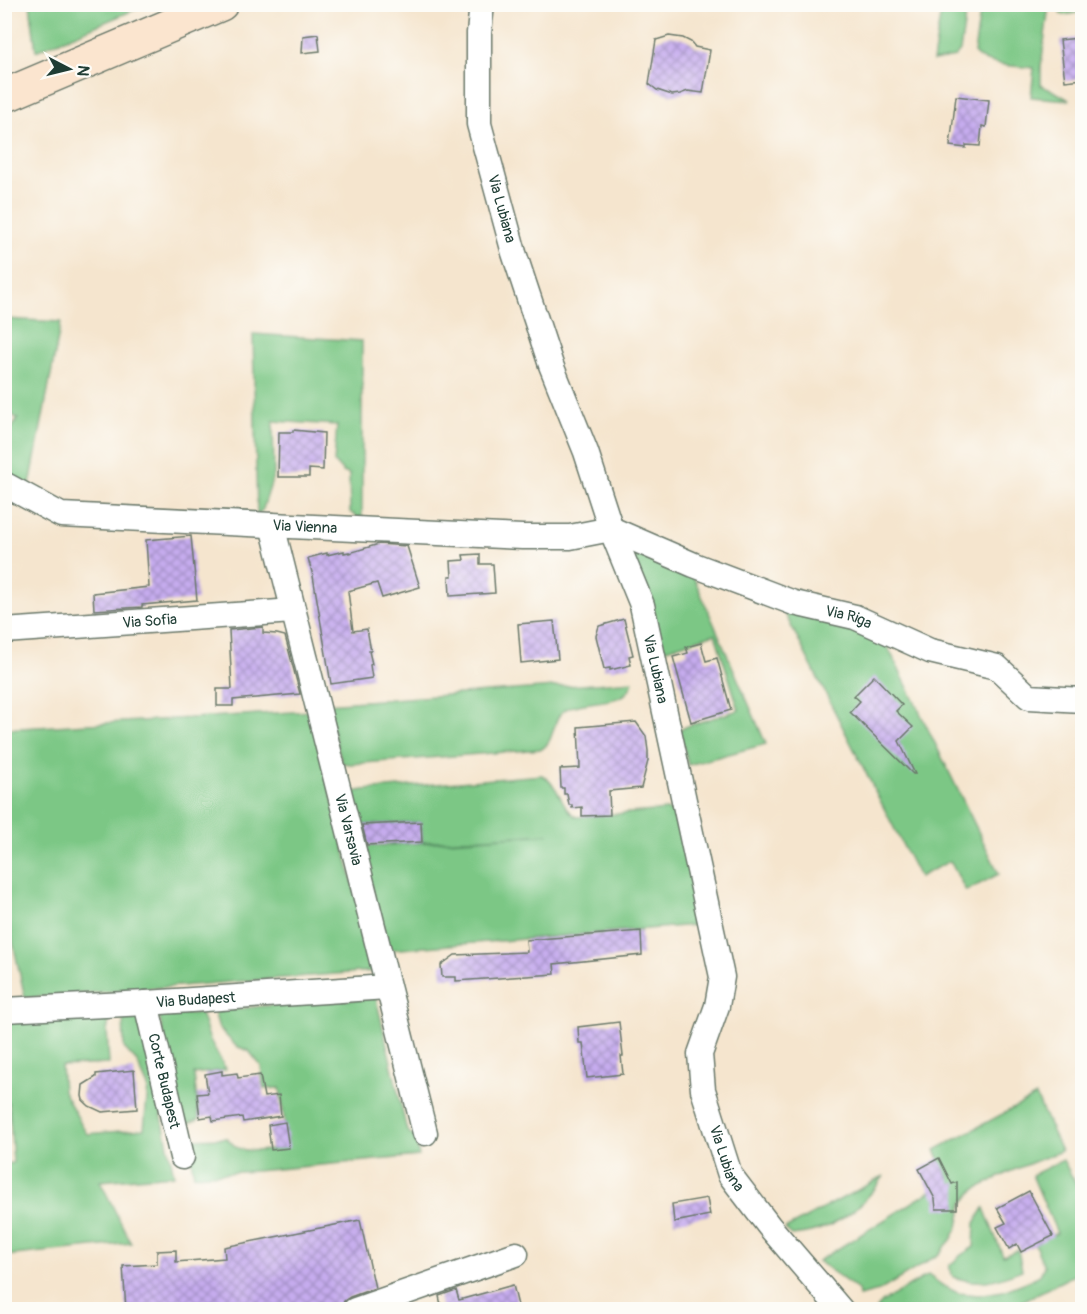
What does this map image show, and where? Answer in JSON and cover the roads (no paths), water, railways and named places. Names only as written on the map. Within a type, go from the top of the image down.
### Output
[{"type":"street","points":[[4,96],[221,4]]},
{"type":"street","name":"Via Lubiana","points":[[482,4],[479,33],[479,124],[517,262],[551,365],[586,452],[611,529],[642,605],[722,977],[717,1006],[700,1054],[703,1090],[730,1176],[769,1226],[841,1310]]},
{"type":"street","name":"Via Vienna","points":[[4,484],[61,515],[522,537],[570,537],[611,529]]},
{"type":"street","name":"Via Varsavia","points":[[272,525],[425,1133]]},
{"type":"street","name":"Via Riga","points":[[611,529],[694,565],[794,603],[855,617],[930,651],[997,667],[1029,697],[1083,700]]},
{"type":"street","name":"Via Sofia","points":[[4,631],[293,610]]},
{"type":"street","name":"Via Budapest","points":[[4,1010],[387,987]]},
{"type":"street","name":"Corte Budapest","points":[[146,1003],[182,1157]]},
{"type":"street","points":[[355,1310],[516,1254]]}]
